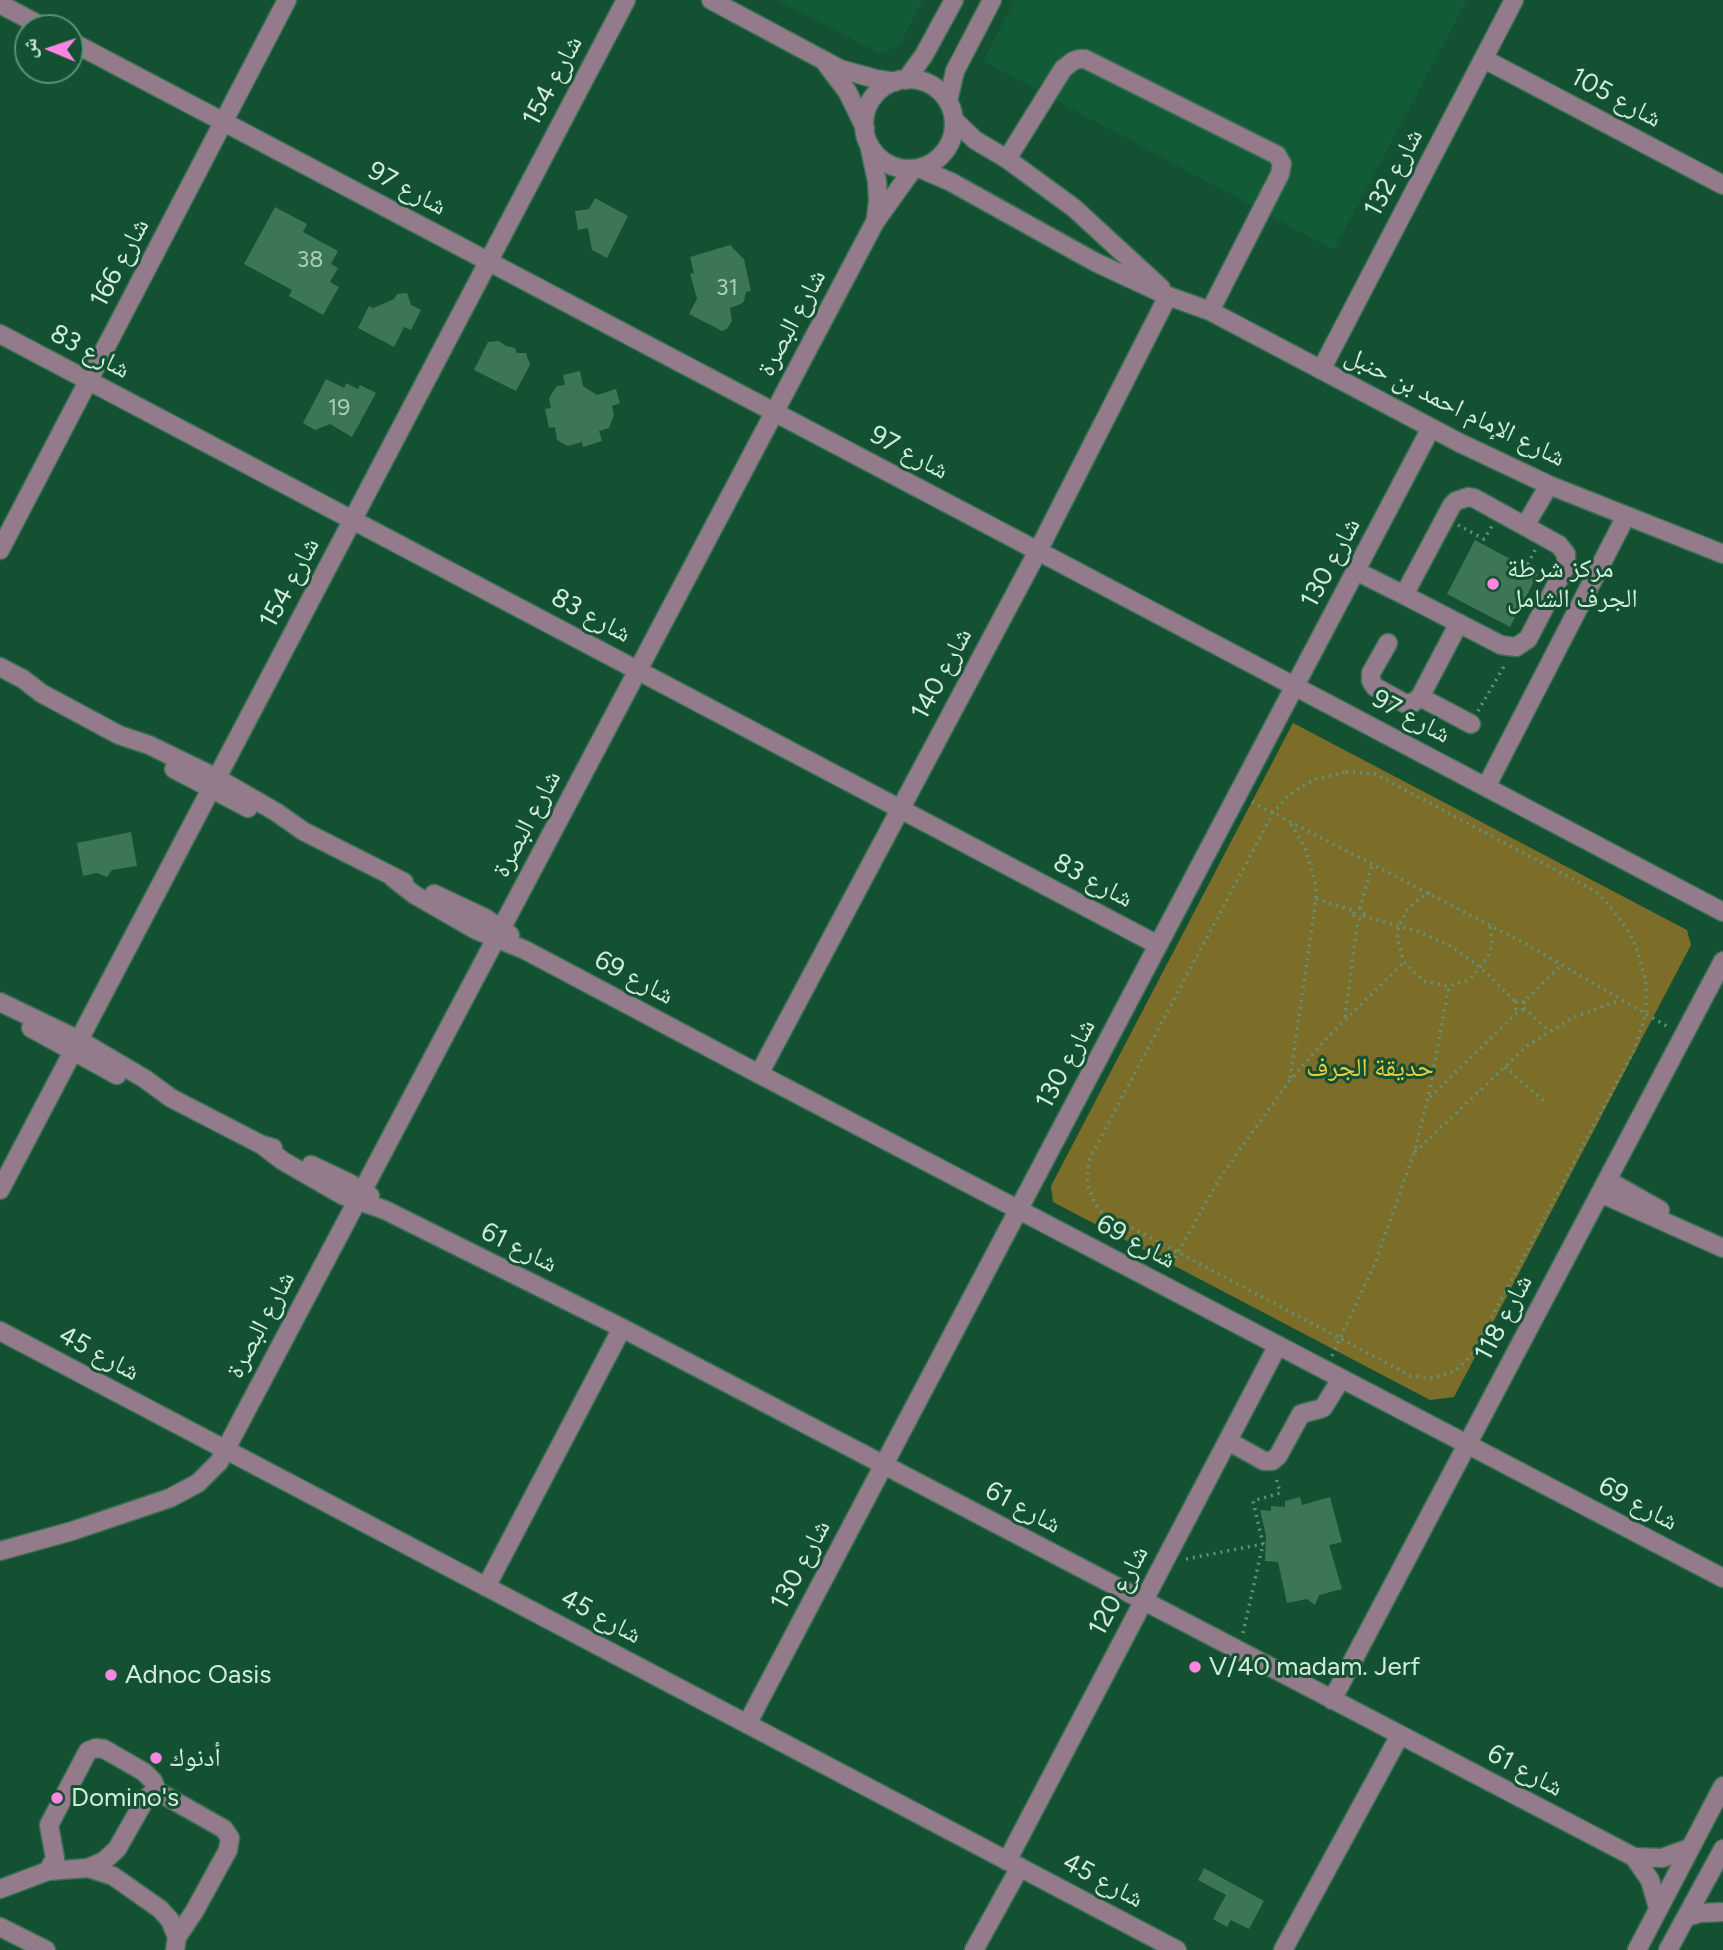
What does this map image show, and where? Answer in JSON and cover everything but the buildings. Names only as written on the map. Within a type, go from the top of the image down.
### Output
[{"type":"street","name":"شارع 166","points":[[0,550],[287,0]]},
{"type":"street","name":"شارع 154","points":[[0,1190],[626,0]]},
{"type":"street","points":[[711,0],[822,60],[858,75],[900,81],[916,80],[934,87],[947,101],[954,120],[951,141],[945,151],[929,165],[916,169],[902,169],[882,161],[847,92],[822,60]]},
{"type":"street","points":[[867,136],[867,108],[872,99],[878,92],[900,81],[924,55],[954,0]]},
{"type":"street","points":[[947,101],[961,56],[992,0]]},
{"type":"street","name":"شارع 132","points":[[1321,370],[1514,0]]},
{"type":"street","points":[[0,4],[19,14]]},
{"type":"street","name":"شارع 97","points":[[84,48],[1723,912]]},
{"type":"street","points":[[1007,159],[1063,69],[1079,59],[1277,155],[1282,164],[1280,174],[1210,312]]},
{"type":"street","name":"شارع 105","points":[[1484,59],[1723,185]]},
{"type":"street","name":"شارع الإمام احمد بن حنبل","points":[[954,120],[975,140],[1007,159],[1074,208],[1168,296]]},
{"type":"street","name":"شارع البصرة","points":[[867,136],[877,181],[875,222]]},
{"type":"street","name":"شارع الإمام احمد بن حنبل","points":[[916,169],[951,182],[1094,261],[1168,296],[1210,312],[1431,428],[1549,485],[1723,554]]},
{"type":"street","name":"شارع البصرة","points":[[0,1551],[72,1531],[170,1498],[198,1483],[219,1462],[875,222],[916,169]]},
{"type":"street","name":"شارع 140","points":[[759,1074],[1038,551],[1168,296]]},
{"type":"street","name":"شارع 83","points":[[0,334],[1158,945]]},
{"type":"street","name":"شارع 130","points":[[747,1724],[1431,428]]},
{"type":"street","points":[[1525,526],[1549,485]]},
{"type":"street","points":[[1356,571],[1501,645],[1516,647],[1528,639],[1566,566],[1566,554],[1559,545],[1468,497],[1456,501],[1404,595]]},
{"type":"street","points":[[1486,787],[1626,516]]},
{"type":"street","points":[[1388,643],[1371,673],[1373,684],[1404,703],[1413,703],[1420,697],[1459,623]]},
{"type":"street","name":"شارع 69","points":[[0,667],[23,679],[41,693],[120,734],[140,751],[214,784],[278,823],[303,831],[393,878],[415,895],[498,934],[1018,1210],[1723,1577]]},
{"type":"street","name":"شارع 69","points":[[0,678],[41,693]]},
{"type":"street","points":[[1420,697],[1471,724]]},
{"type":"street","name":"شارع 118","points":[[1332,1700],[1723,961]]},
{"type":"street","name":"شارع 61","points":[[0,1002],[147,1090],[171,1098],[262,1145],[283,1161],[359,1196],[622,1328],[1633,1857],[1662,1858],[1690,1848]]},
{"type":"street","name":"شارع 61","points":[[0,1010],[76,1046]]},
{"type":"street","points":[[1604,1186],[1662,1222],[1723,1248]]},
{"type":"street","points":[[486,1587],[622,1328]]},
{"type":"street","name":"شارع 45","points":[[0,1331],[1177,1950]]},
{"type":"street","name":"شارع 120","points":[[974,1950],[1163,1563],[1278,1345]]},
{"type":"street","points":[[1227,1441],[1264,1461],[1272,1461],[1299,1416],[1304,1412],[1323,1408],[1342,1378]]},
{"type":"street","points":[[1283,1950],[1400,1735]]},
{"type":"street","points":[[48,1871],[55,1858],[49,1825],[88,1751],[104,1749],[144,1772],[153,1781],[158,1793],[223,1829],[230,1838],[228,1850],[176,1944]]},
{"type":"street","points":[[1637,1950],[1723,1786]]},
{"type":"street","points":[[0,1889],[48,1871],[88,1868],[104,1861],[111,1856],[146,1798],[158,1793]]},
{"type":"street","points":[[1720,1855],[1723,1882]]},
{"type":"street","points":[[1668,1950],[1720,1855]]},
{"type":"street","points":[[1633,1857],[1650,1881],[1658,1908]]},
{"type":"street","points":[[88,1868],[113,1876],[160,1909],[170,1920],[176,1944]]},
{"type":"street","points":[[1686,1917],[1723,1912]]},
{"type":"street","points":[[0,1927],[46,1950]]},
{"type":"path","points":[[1445,518],[1484,539],[1501,513]]},
{"type":"path","points":[[1543,536],[1528,564],[1558,580]]},
{"type":"path","points":[[1471,724],[1516,647]]},
{"type":"path","points":[[1346,772],[1375,774],[1595,891],[1618,916],[1636,946],[1646,982],[1646,1014],[1635,1048],[1472,1356],[1444,1376],[1411,1376],[1102,1212],[1095,1204],[1087,1183],[1089,1161],[1273,813],[1288,796],[1316,779],[1346,772]]},
{"type":"path","points":[[1238,794],[1490,925],[1684,1035]]},
{"type":"path","points":[[1289,821],[1309,858],[1316,899],[1290,1080]]},
{"type":"path","points":[[1360,909],[1371,864]]},
{"type":"path","points":[[1430,893],[1413,903],[1399,926],[1398,946],[1404,962],[1423,981],[1449,986],[1466,981],[1486,962],[1492,944],[1490,925]]},
{"type":"path","points":[[1316,899],[1354,911],[1360,909]]},
{"type":"path","points":[[1360,909],[1364,913],[1363,916]]},
{"type":"path","points":[[1345,1019],[1358,919],[1354,911]]},
{"type":"path","points":[[1358,919],[1363,916],[1434,937],[1481,968],[1516,1002],[1524,1002],[1562,965]]},
{"type":"path","points":[[1161,1284],[1221,1176],[1290,1080],[1345,1019],[1404,962]]},
{"type":"path","points":[[1325,1370],[1376,1261],[1413,1153],[1428,1098],[1449,986]]},
{"type":"path","points":[[1413,1153],[1527,1046],[1572,1018],[1620,1000]]},
{"type":"path","points":[[1516,1002],[1515,1007],[1519,1011]]},
{"type":"path","points":[[1524,1002],[1524,1008],[1549,1031]]},
{"type":"path","points":[[1428,1098],[1524,1008]]},
{"type":"path","points":[[1505,1067],[1545,1102]]},
{"type":"path","points":[[1239,1651],[1263,1544],[1253,1501],[1280,1493],[1272,1461]]},
{"type":"path","points":[[1163,1563],[1263,1544]]},
{"type":"shaded area","points":[[777,0],[923,0],[898,47],[879,53]]},
{"type":"shaded area","points":[[1015,0],[1467,0],[1334,250],[983,61]]},
{"type":"green space","name":"حديقة الجرف","points":[[1293,723],[1687,930],[1691,945],[1454,1397],[1430,1400],[1053,1202],[1051,1186]]},
{"type":"place","name":"مركز شرطة الجرف الشامل","points":[[1493,584]]},
{"type":"place","name":"V/40 madam. Jerf","points":[[1195,1667]]},
{"type":"place","name":"Adnoc Oasis","points":[[111,1675]]},
{"type":"place","name":"أدنوك","points":[[156,1758]]},
{"type":"place","name":"Domino's","points":[[57,1798]]}]
